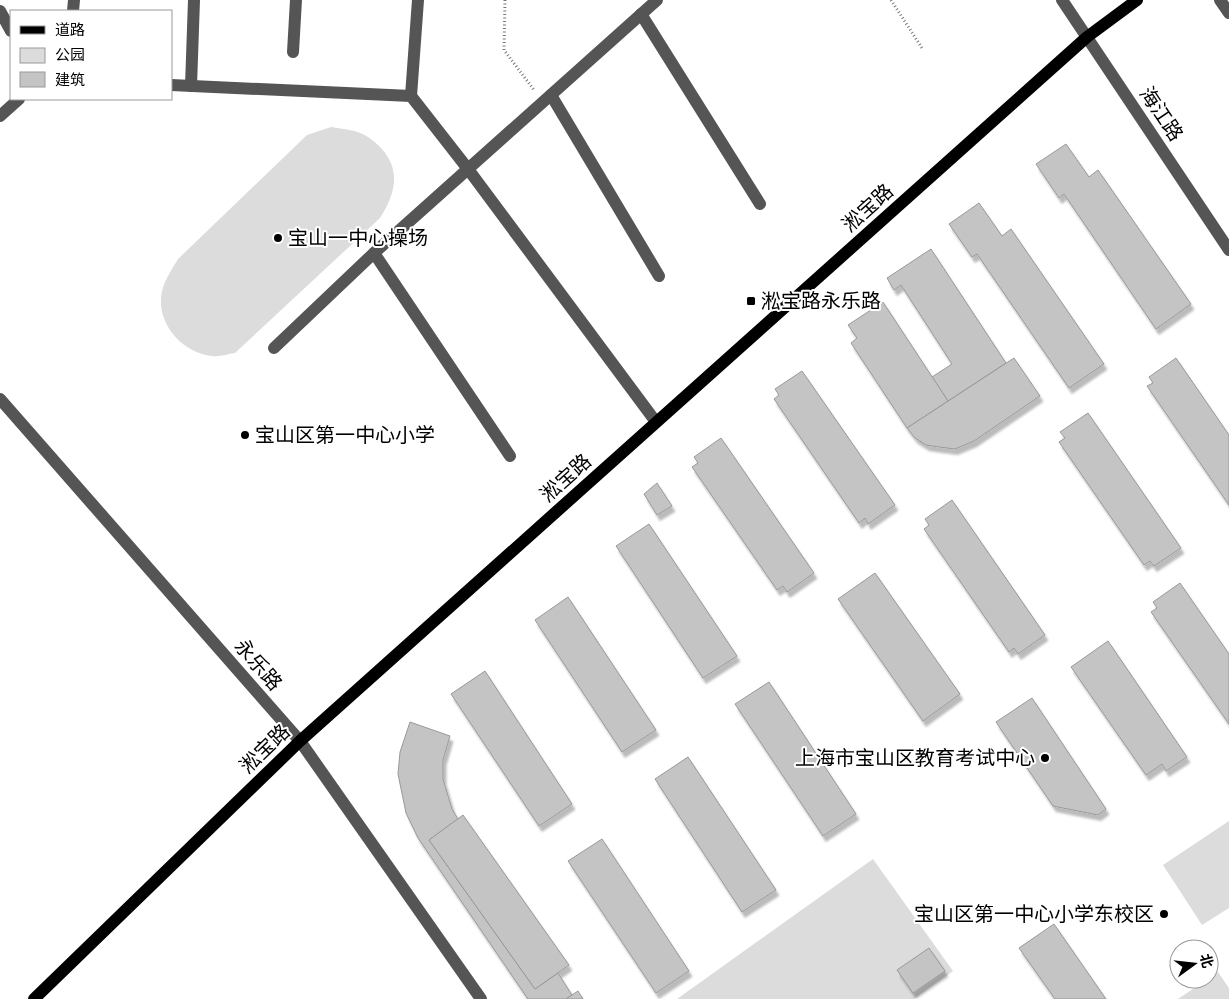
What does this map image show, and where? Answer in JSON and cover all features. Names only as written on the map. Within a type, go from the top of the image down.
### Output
[{"type":"main road","name":"淞宝路","points":[[34,999],[300,741],[1087,37],[1137,0]]},
{"type":"street","points":[[191,86],[194,0]]},
{"type":"street","points":[[293,52],[296,0]]},
{"type":"street","points":[[418,0],[410,96],[468,169],[656,422]]},
{"type":"street","points":[[274,348],[374,253],[657,0]]},
{"type":"street","name":"海江路","points":[[1062,0],[1229,250]]},
{"type":"street","points":[[1220,0],[1229,13]]},
{"type":"street","points":[[0,11],[10,29]]},
{"type":"street","points":[[641,14],[760,204]]},
{"type":"street","points":[[172,85],[410,96]]},
{"type":"street","points":[[547,98],[659,276]]},
{"type":"street","points":[[0,116],[18,100]]},
{"type":"street","points":[[374,253],[510,456]]},
{"type":"street","name":"永乐路","points":[[0,399],[300,741],[481,999]]},
{"type":"path","points":[[505,0],[504,50],[547,98]]},
{"type":"path","points":[[891,0],[922,48]]},
{"type":"green space","name":"宝山一中心操场","points":[[331,127],[350,130],[368,137],[387,155],[392,165],[394,185],[387,207],[380,218],[235,353],[212,356],[192,350],[175,337],[164,319],[161,309],[163,287],[178,259],[307,135]]},
{"type":"green space","points":[[1229,821],[1229,908],[1202,925],[1163,865]]},
{"type":"green space","points":[[873,859],[953,971],[914,999],[677,999]]},
{"type":"green space","points":[[1219,973],[1229,988],[1229,999],[1178,999],[1193,989],[1219,989]]},
{"type":"building","points":[[1066,144],[1089,177],[1098,170],[1191,304],[1156,329],[1064,194],[1059,198],[1036,164]]},
{"type":"building","points":[[979,203],[1002,236],[1011,229],[1104,364],[1069,388],[977,254],[972,257],[949,224]]},
{"type":"building","points":[[931,249],[1006,363],[948,401],[932,377],[952,364],[901,285],[894,290],[887,278]]},
{"type":"building","points":[[883,302],[948,401],[907,428],[851,343],[857,338],[848,325]]},
{"type":"building","points":[[1014,358],[1040,396],[974,441],[955,449],[926,445],[915,438],[907,428]]},
{"type":"building","points":[[1176,358],[1229,435],[1229,505],[1147,386],[1153,383],[1149,377]]},
{"type":"building","points":[[802,371],[895,505],[868,524],[865,518],[859,523],[774,399],[779,395],[775,389]]},
{"type":"building","points":[[1088,413],[1181,548],[1154,566],[1150,561],[1144,565],[1059,442],[1065,438],[1060,432]]},
{"type":"building","points":[[721,438],[814,573],[787,592],[783,586],[777,590],[692,467],[698,463],[694,457]]},
{"type":"building","points":[[657,483],[672,506],[657,515],[644,494]]},
{"type":"building","points":[[952,500],[1045,635],[1018,654],[1014,648],[1009,652],[924,529],[929,525],[925,519]]},
{"type":"building","points":[[649,524],[737,656],[703,678],[616,546]]},
{"type":"building","points":[[875,573],[960,694],[923,721],[838,599]]},
{"type":"building","points":[[1180,583],[1229,654],[1229,724],[1151,612],[1157,608],[1153,602]]},
{"type":"building","points":[[568,597],[656,730],[622,752],[535,620]]},
{"type":"building","points":[[1108,641],[1187,757],[1166,771],[1162,764],[1146,775],[1071,667]]},
{"type":"building","points":[[485,671],[572,804],[539,826],[451,694]]},
{"type":"building","points":[[769,682],[856,814],[823,836],[735,704]]},
{"type":"building","points":[[1032,698],[1106,809],[1098,815],[1053,806],[996,722]]},
{"type":"building","points":[[410,722],[450,736],[443,760],[443,779],[452,809],[458,819],[429,840],[535,989],[558,973],[572,995],[566,999],[528,999],[418,838],[406,813],[398,774],[400,752]]},
{"type":"building","points":[[688,757],[776,890],[742,912],[655,779]]},
{"type":"building","points":[[463,815],[569,965],[535,989],[429,840]]},
{"type":"building","points":[[602,839],[689,971],[656,993],[568,861]]},
{"type":"building","points":[[1054,924],[1106,999],[1055,999],[1019,948]]},
{"type":"building","points":[[929,948],[945,971],[913,993],[897,970]]},
{"type":"building","points":[[578,991],[583,999],[566,999]]},
{"type":"place","name":"宝山一中心操场","points":[[278,238]]},
{"type":"place","name":"淞宝路永乐路","points":[[751,301]]},
{"type":"place","name":"宝山区第一中心小学","points":[[245,435]]},
{"type":"place","name":"上海市宝山区教育考试中心","points":[[1045,758]]},
{"type":"place","name":"宝山区第一中心小学东校区","points":[[1164,914]]}]
